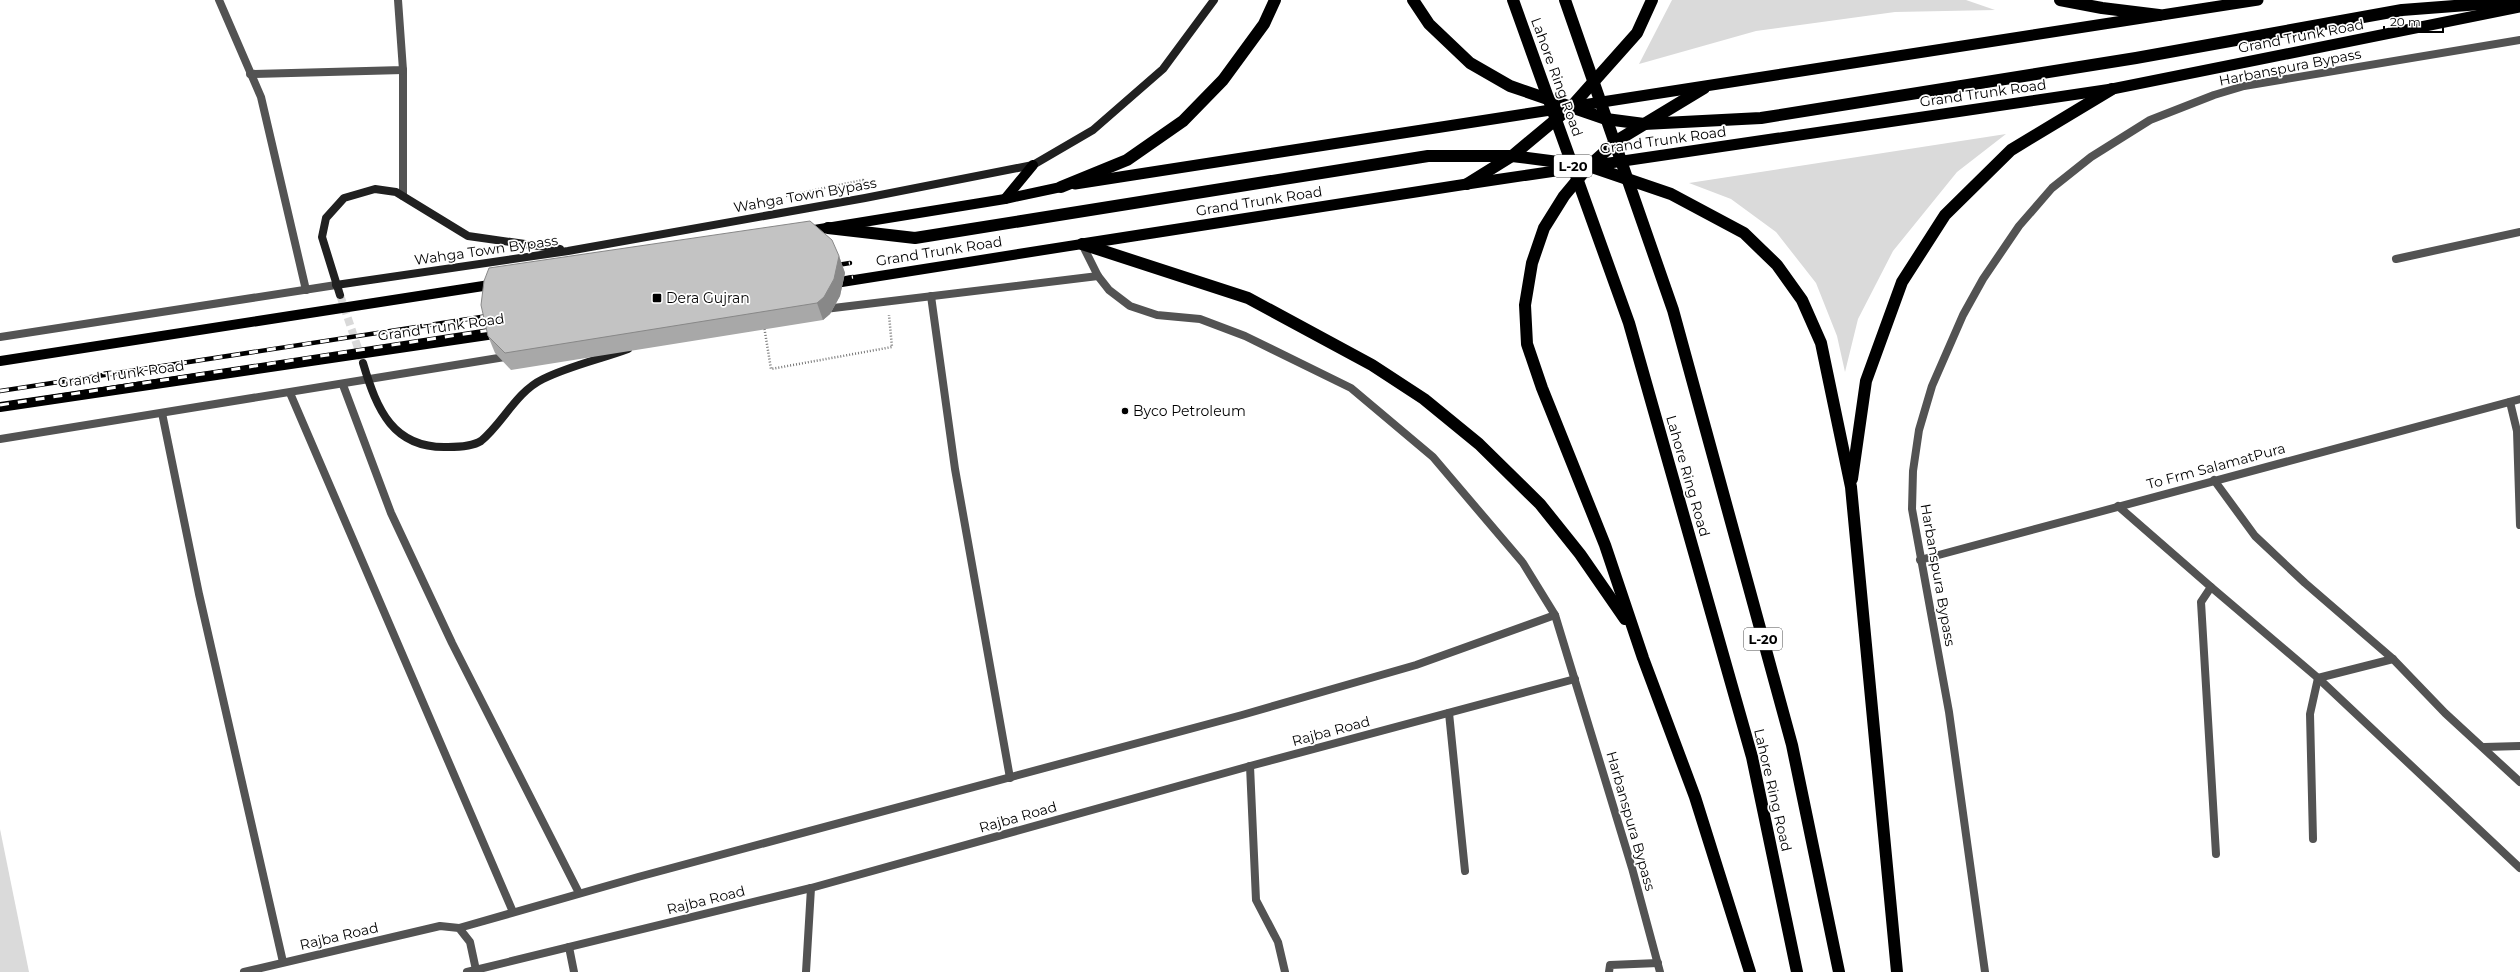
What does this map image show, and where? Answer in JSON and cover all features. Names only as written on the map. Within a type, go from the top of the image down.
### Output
[{"type":"highway","points":[[1061,186],[1128,160],[1183,121],[1224,80],[1264,24],[1275,0]]},
{"type":"highway","points":[[1413,0],[1429,24],[1470,63],[1510,86],[1572,106],[1606,119],[1644,124],[1761,118],[2136,58],[2402,10],[2520,1]]},
{"type":"highway","name":"Lahore Ring Road","points":[[1566,0],[1673,310],[1792,745],[1839,972]]},
{"type":"highway","points":[[1467,184],[1512,156],[1572,106],[1637,33],[1652,0]]},
{"type":"highway","points":[[2060,0],[2102,8],[2159,15]]},
{"type":"highway","points":[[1061,186],[1572,106],[1704,88],[2258,0]]},
{"type":"highway","name":"Lahore Ring Road","points":[[1515,4],[1629,323],[1752,757],[1797,972]]},
{"type":"highway","name":"Grand Trunk Road","points":[[1082,244],[1467,184],[2112,89],[2520,7]]},
{"type":"highway","points":[[1704,88],[1618,140],[1589,166],[1564,196],[1544,228],[1532,263],[1525,305],[1527,344],[1542,388],[1605,545],[1634,632],[1707,834],[1750,972]]},
{"type":"highway","points":[[1851,487],[1866,381],[1902,282],[1945,215],[2011,150],[2112,89]]},
{"type":"highway","points":[[828,228],[915,238],[1428,156],[1512,156],[1589,166],[1664,192],[1706,211],[1744,233],[1777,265],[1802,300],[1821,343],[1851,487],[1898,972]]},
{"type":"highway","points":[[1082,244],[1248,298],[1372,365],[1424,399],[1479,444],[1540,504],[1580,554],[1634,632]]},
{"type":"main road","name":"Wahga Town Bypass","points":[[336,285],[568,251],[865,198],[1033,165],[1093,130],[1163,69],[1214,0]]},
{"type":"main road","points":[[1005,199],[1033,165]]},
{"type":"main road","points":[[798,233],[1005,199],[1061,186]]},
{"type":"main road","points":[[340,295],[322,237],[326,218],[344,198],[375,189],[396,192],[468,236],[568,251]]},
{"type":"main road","name":"Grand Trunk Road","points":[[818,286],[1082,244]]},
{"type":"main road","points":[[0,361],[503,283]]},
{"type":"main road","name":"Grand Trunk Road","points":[[0,407],[512,332]]},
{"type":"main road","points":[[363,363],[368,381],[387,418],[406,438],[419,446],[456,447],[479,442],[496,427],[520,397],[542,380],[636,347]]},
{"type":"street","points":[[219,0],[261,97],[306,290]]},
{"type":"street","points":[[398,0],[403,70],[403,196]]},
{"type":"street","name":"Harbanspura Bypass","points":[[1984,972],[1949,712],[1920,560],[1912,509],[1913,471],[1919,430],[1932,386],[1963,315],[1983,279],[2019,226],[2052,188],[2090,156],[2150,120],[2214,95],[2244,86],[2520,40]]},
{"type":"street","points":[[250,74],[403,70]]},
{"type":"street","points":[[2396,259],[2520,232]]},
{"type":"street","name":"Harbanspura Bypass","points":[[1082,244],[1098,276],[1109,290],[1130,306],[1157,315],[1200,319],[1244,336],[1351,388],[1433,457],[1523,563],[1555,615],[1632,868],[1660,972]]},
{"type":"street","points":[[818,310],[1098,276]]},
{"type":"street","points":[[0,337],[336,285]]},
{"type":"street","points":[[931,296],[955,468],[1010,778]]},
{"type":"street","points":[[0,439],[368,381],[523,354]]},
{"type":"street","points":[[343,385],[391,513],[452,643],[579,893]]},
{"type":"street","points":[[290,393],[513,912]]},
{"type":"street","name":"To Frm SalamatPura","points":[[1920,560],[2520,399]]},
{"type":"street","points":[[2510,402],[2517,431],[2520,525]]},
{"type":"street","points":[[162,413],[209,640],[284,962]]},
{"type":"street","points":[[2214,480],[2255,536],[2305,583],[2393,659],[2445,712],[2520,782]]},
{"type":"street","points":[[2118,506],[2318,678],[2520,868]]},
{"type":"street","points":[[2211,586],[2202,602],[2216,854]]},
{"type":"street","points":[[476,970],[470,942],[459,928],[579,893],[1242,715],[1416,665],[1555,615]]},
{"type":"street","points":[[2318,678],[2393,659]]},
{"type":"street","points":[[2313,839],[2310,714],[2318,678]]},
{"type":"street","name":"Rajba Road","points":[[467,972],[811,888],[1250,766],[1575,679]]},
{"type":"street","points":[[1449,713],[1465,871]]},
{"type":"street","points":[[2484,747],[2520,746]]},
{"type":"street","points":[[1250,766],[1256,900],[1278,942],[1285,972]]},
{"type":"street","points":[[806,972],[811,888]]},
{"type":"street","name":"Rajba Road","points":[[244,972],[440,926],[459,928]]},
{"type":"street","points":[[569,947],[574,972]]},
{"type":"street","points":[[1609,972],[1610,965],[1658,963]]},
{"type":"path","points":[[782,197],[863,180]]},
{"type":"path","points":[[763,322],[771,369],[892,347],[887,301]]},
{"type":"shaded area","points":[[1672,0],[1966,0],[1995,10],[1895,12],[1756,31],[1639,64]]},
{"type":"shaded area","points":[[2006,134],[1957,172],[1893,251],[1858,319],[1845,372],[1837,336],[1816,283],[1776,232],[1731,199],[1689,183]]},
{"type":"shaded area","points":[[0,829],[29,972],[0,972]]},
{"type":"building","points":[[810,221],[832,240],[839,256],[834,279],[824,297],[817,303],[505,353],[488,336],[481,305],[484,281],[489,268]]},
{"type":"tunnel","points":[[340,295],[363,363]]},
{"type":"railway","points":[[831,266],[850,263]]},
{"type":"railway","points":[[834,280],[853,277]]},
{"type":"railway","points":[[0,391],[494,315]]},
{"type":"railway","points":[[0,405],[497,329]]},
{"type":"place","name":"Dera Gujran","points":[[657,298]]},
{"type":"place","name":"Byco Petroleum","points":[[1125,411]]}]
